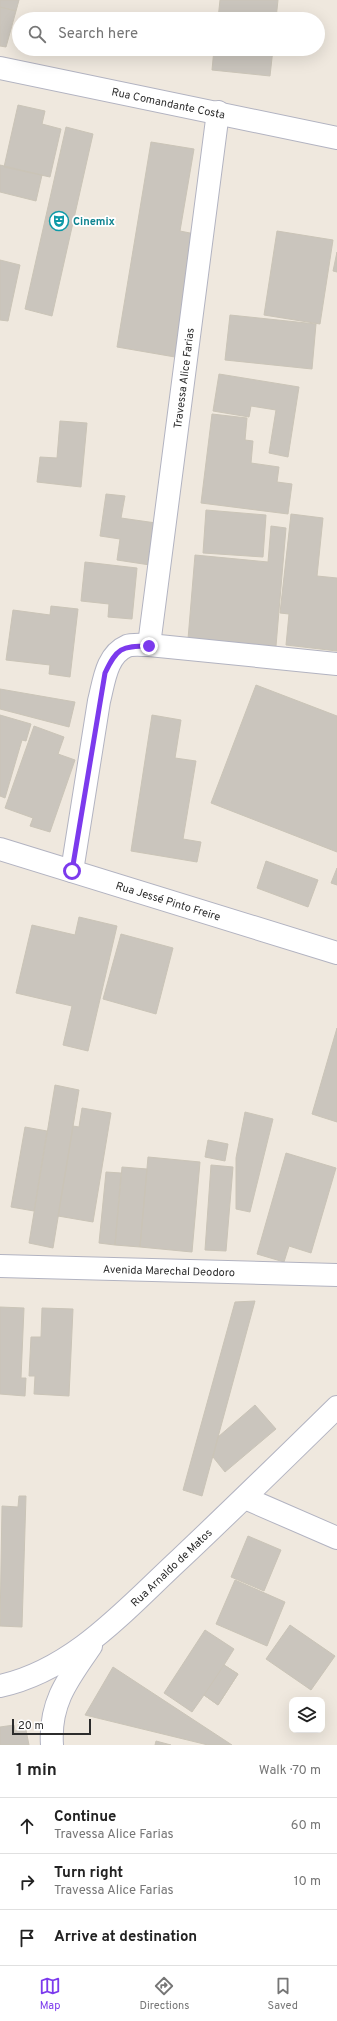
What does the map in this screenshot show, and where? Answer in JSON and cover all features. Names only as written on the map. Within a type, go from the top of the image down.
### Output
[{"type":"street","name":"Rua Comandante Costa","points":[[0,68],[218,112],[337,138]]},
{"type":"street","name":"Travessa Alice Farias","points":[[149,646],[218,112]]},
{"type":"street","points":[[72,871],[105,673],[113,656],[127,646],[149,646],[337,664]]},
{"type":"street","name":"Rua Jessé Pinto Freire","points":[[0,849],[337,953]]},
{"type":"street","name":"Avenida Marechal Deodoro","points":[[0,1266],[337,1275]]},
{"type":"street","name":"Rua Arnaldo de Matos","points":[[97,1636],[245,1498],[337,1407]]},
{"type":"street","points":[[245,1498],[337,1538]]},
{"type":"street","points":[[0,1686],[17,1683],[35,1675],[97,1636]]},
{"type":"street","points":[[52,1745],[53,1712],[58,1698],[97,1636]]},
{"type":"building","points":[[0,0],[19,0],[16,11],[0,7]]},
{"type":"building","points":[[220,0],[278,0],[277,12],[219,12]]},
{"type":"building","points":[[0,7],[16,11],[12,12],[12,25],[6,47],[0,46]]},
{"type":"building","points":[[213,56],[272,56],[270,76],[212,70]]},
{"type":"building","points":[[18,105],[45,111],[42,124],[61,129],[50,177],[4,167]]},
{"type":"building","name":"Cinemix","points":[[66,127],[93,134],[52,316],[25,309]]},
{"type":"building","points":[[151,142],[194,149],[180,231],[195,234],[175,357],[117,347]]},
{"type":"building","points":[[0,165],[42,175],[36,201],[0,192]]},
{"type":"building","points":[[277,231],[333,240],[320,324],[264,315]]},
{"type":"building","points":[[337,252],[337,272],[333,271]]},
{"type":"building","points":[[0,260],[20,265],[8,321],[0,320]]},
{"type":"building","points":[[230,315],[316,324],[312,369],[225,360]]},
{"type":"building","points":[[219,374],[299,387],[288,457],[269,453],[276,410],[251,406],[249,417],[213,411]]},
{"type":"building","points":[[212,414],[247,418],[245,440],[253,441],[251,463],[279,467],[277,482],[292,484],[288,514],[201,503]]},
{"type":"building","points":[[60,421],[87,423],[81,487],[37,482],[40,457],[57,458]]},
{"type":"building","points":[[106,494],[125,496],[121,518],[156,523],[150,565],[117,560],[120,539],[100,536]]},
{"type":"building","points":[[206,510],[266,515],[263,557],[203,553]]},
{"type":"building","points":[[291,514],[323,518],[317,576],[337,578],[337,651],[286,645],[289,614],[280,613]]},
{"type":"building","points":[[271,526],[286,528],[276,646],[188,639],[195,555],[268,562]]},
{"type":"building","points":[[85,562],[137,568],[132,619],[108,617],[109,604],[81,601]]},
{"type":"building","points":[[51,606],[78,609],[70,677],[49,674],[50,665],[6,660],[13,610],[50,615]]},
{"type":"building","points":[[256,685],[337,716],[337,852],[211,803]]},
{"type":"building","points":[[0,689],[75,702],[69,727],[0,709]]},
{"type":"building","points":[[0,715],[31,724],[26,741],[22,740],[5,798],[0,796]]},
{"type":"building","points":[[152,715],[181,720],[175,758],[196,761],[183,839],[201,842],[197,862],[131,851]]},
{"type":"building","points":[[34,726],[64,737],[58,754],[75,760],[50,832],[30,826],[33,818],[5,808]]},
{"type":"building","points":[[266,861],[318,880],[308,907],[257,888]]},
{"type":"building","points":[[337,868],[337,885],[331,883]]},
{"type":"building","points":[[79,917],[117,926],[88,1051],[63,1045],[72,1006],[16,993],[32,925],[75,935]]},
{"type":"building","points":[[121,934],[173,948],[156,1014],[103,999]]},
{"type":"building","points":[[337,1028],[337,1122],[312,1114]]},
{"type":"building","points":[[55,1085],[79,1090],[53,1248],[29,1243]]},
{"type":"building","points":[[82,1108],[111,1113],[93,1222],[58,1216],[73,1126],[79,1127]]},
{"type":"building","points":[[245,1112],[273,1119],[250,1212],[236,1209],[236,1158]]},
{"type":"building","points":[[25,1127],[47,1131],[34,1211],[11,1207]]},
{"type":"building","points":[[208,1140],[228,1144],[225,1161],[205,1157]]},
{"type":"building","points":[[286,1153],[336,1168],[311,1253],[289,1246],[284,1262],[257,1254]]},
{"type":"building","points":[[148,1157],[200,1162],[192,1252],[140,1247]]},
{"type":"building","points":[[211,1165],[233,1167],[226,1251],[205,1250]]},
{"type":"building","points":[[122,1167],[147,1169],[140,1247],[115,1245]]},
{"type":"building","points":[[106,1172],[121,1173],[115,1245],[99,1243]]},
{"type":"building","points":[[255,1301],[202,1496],[183,1490],[235,1302]]},
{"type":"building","points":[[0,1307],[24,1308],[21,1378],[26,1378],[25,1396],[0,1394]]},
{"type":"building","points":[[42,1308],[73,1309],[69,1396],[34,1394],[35,1376],[29,1376],[31,1337],[41,1337]]},
{"type":"building","points":[[255,1405],[276,1429],[225,1472],[213,1457],[218,1437]]},
{"type":"building","points":[[19,1496],[26,1496],[22,1627],[0,1626],[2,1506],[18,1507]]},
{"type":"building","points":[[248,1536],[281,1550],[264,1591],[231,1577]]},
{"type":"building","points":[[235,1580],[285,1602],[267,1646],[216,1624]]},
{"type":"building","points":[[290,1625],[335,1656],[311,1690],[266,1659]]},
{"type":"building","points":[[205,1630],[234,1649],[224,1665],[238,1674],[218,1705],[204,1695],[192,1712],[164,1693]]},
{"type":"building","points":[[224,1665],[238,1674],[218,1705],[204,1695]]},
{"type":"building","points":[[113,1667],[232,1745],[208,1745],[85,1715]]},
{"type":"building","points":[[14,1725],[15,1731],[26,1730],[29,1745],[0,1745],[0,1727]]},
{"type":"building","points":[[156,1741],[171,1745],[155,1745]]},
{"type":"place","name":"Cinemix","points":[[59,221]]},
{"type":"route","points":[[72,871],[105,673],[113,656],[127,646],[149,646]]}]
